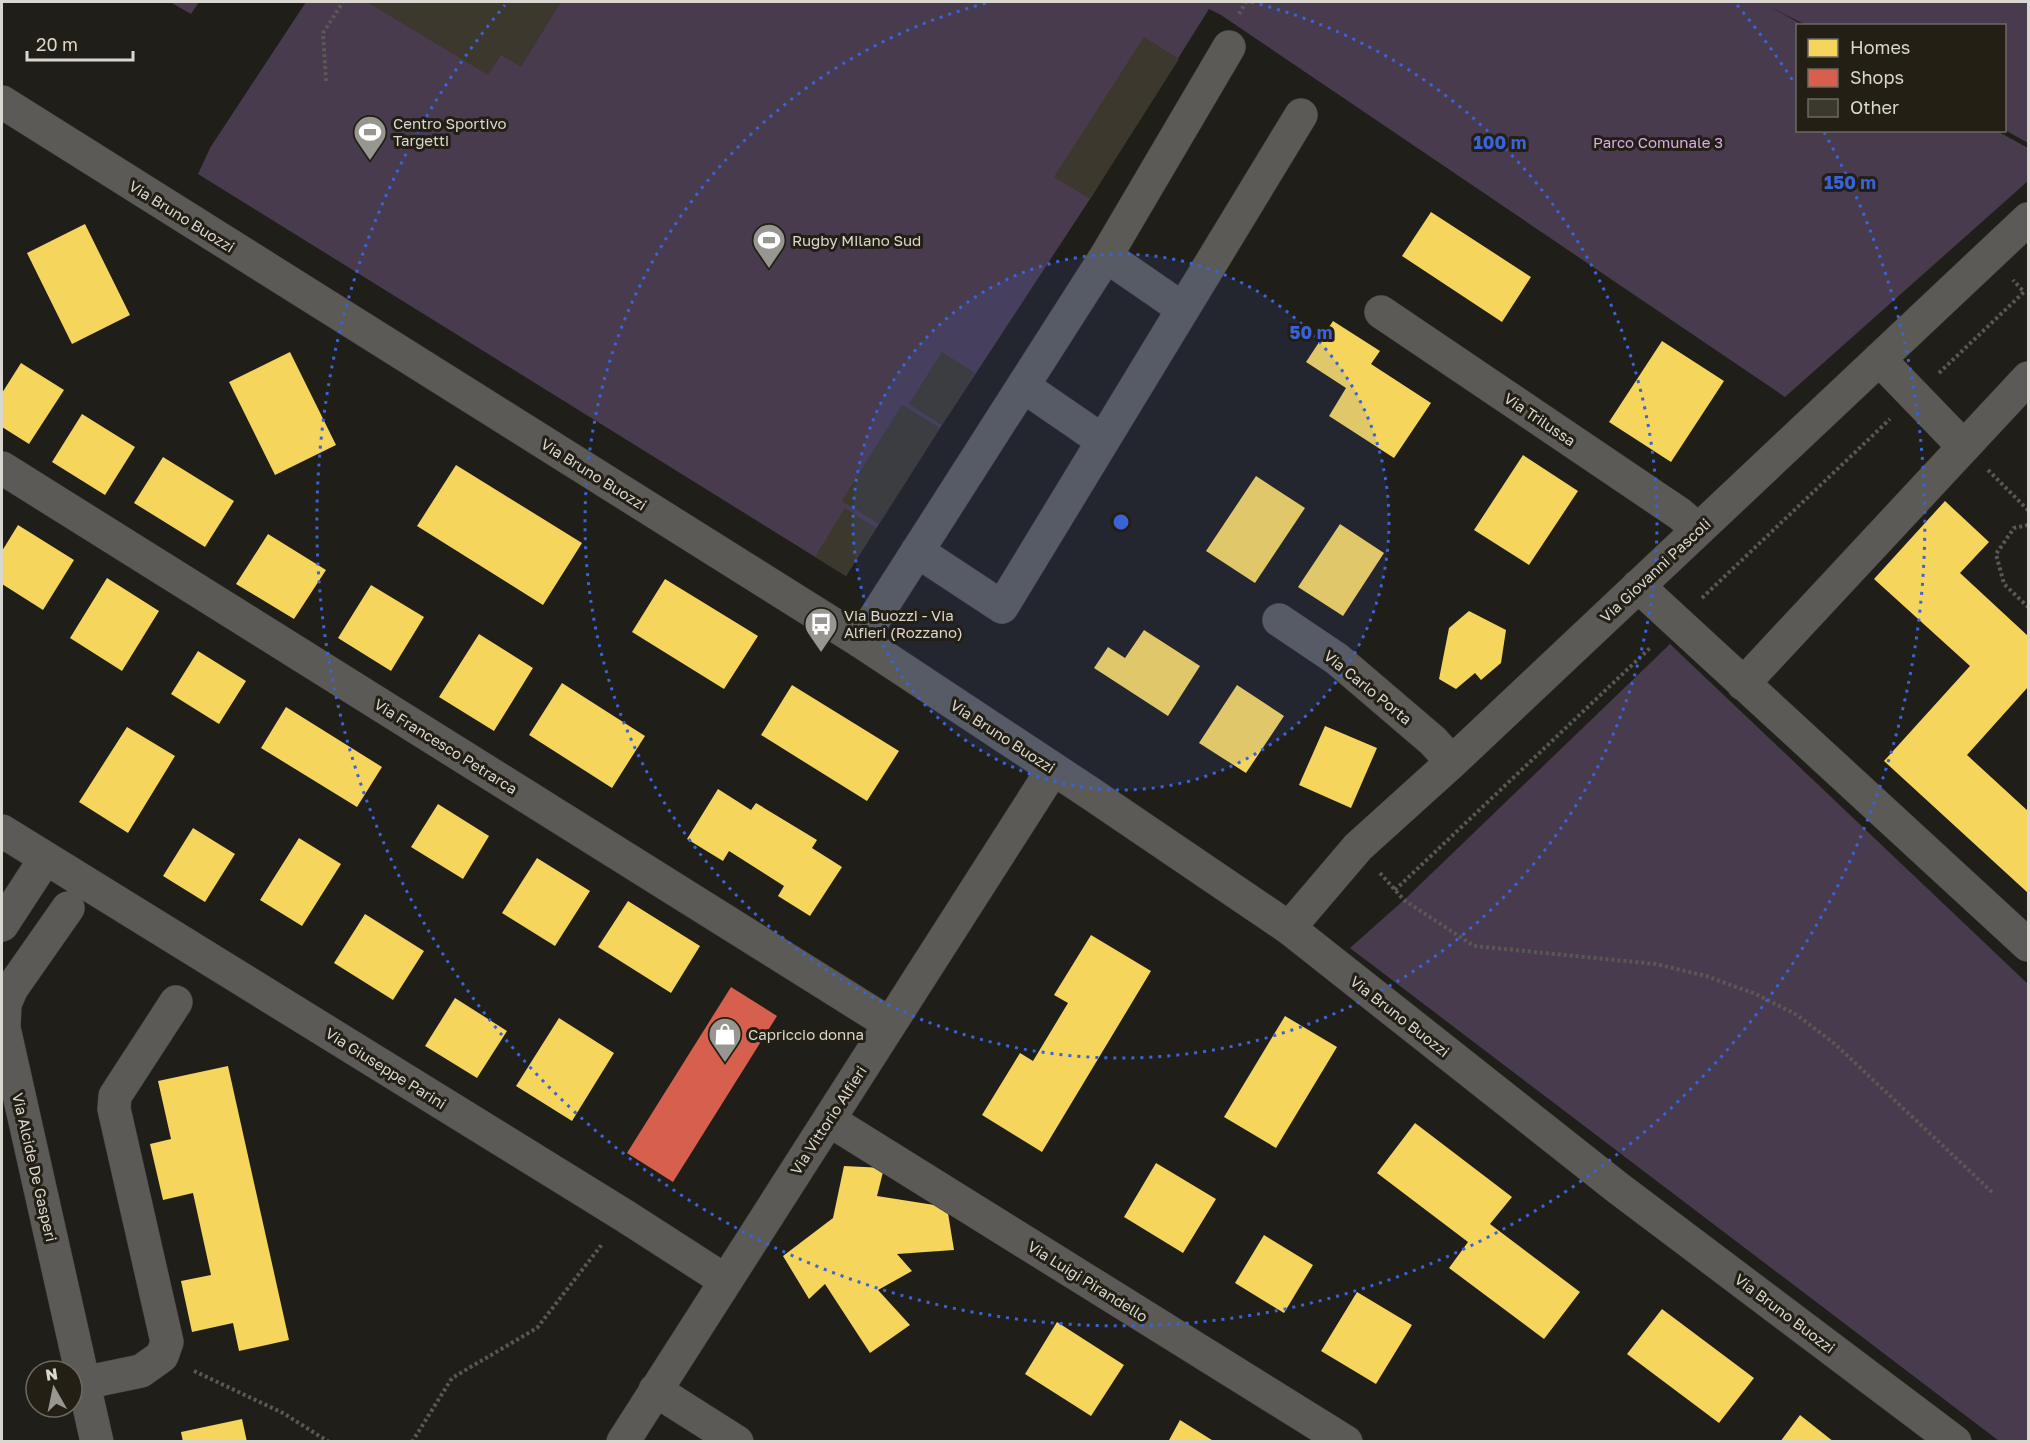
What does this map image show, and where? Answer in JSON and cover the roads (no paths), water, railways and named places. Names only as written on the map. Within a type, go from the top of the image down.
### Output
[{"type":"main road","name":"Via Bruno Buozzi","points":[[2,102],[860,641],[1289,928],[1618,1188],[1955,1442]]},
{"type":"street","points":[[860,641],[1106,256],[1229,47]]},
{"type":"street","points":[[917,551],[1002,607],[1301,116]]},
{"type":"street","name":"Via Giovanni Pascoli","points":[[1289,928],[1358,847],[1452,762],[2028,219]]},
{"type":"street","points":[[1106,256],[1183,309]]},
{"type":"street","name":"Via Trilussa","points":[[1381,312],[1670,508],[1697,529]]},
{"type":"street","points":[[1879,359],[1964,447]]},
{"type":"street","points":[[1743,684],[2028,378]]},
{"type":"street","points":[[1023,386],[1103,441]]},
{"type":"street","name":"Via Francesco Petrarca","points":[[2,468],[890,1024]]},
{"type":"street","points":[[1638,586],[2028,945]]},
{"type":"street","name":"Via Carlo Porta","points":[[1279,620],[1337,659],[1433,741],[1452,762]]},
{"type":"street","name":"Via Vittorio Alfieri","points":[[623,1442],[1053,769]]},
{"type":"street","name":"Via Giuseppe Parini","points":[[2,831],[625,1216],[726,1281]]},
{"type":"street","points":[[2,925],[45,859]]},
{"type":"street","name":"Via Alcide De Gasperi","points":[[68,908],[12,988],[5,1004],[4,1028],[78,1359]]},
{"type":"street","points":[[84,1383],[141,1371],[162,1356],[167,1342],[114,1109],[115,1096],[176,1002]]},
{"type":"street","name":"Via Luigi Pirandello","points":[[829,1120],[1346,1442]]},
{"type":"street","name":"Via Alcide De Gasperi","points":[[84,1388],[96,1442]]},
{"type":"street","points":[[655,1390],[737,1442]]},
{"type":"place","name":"Centro Sportivo Targetti","points":[[370,161]]},
{"type":"place","name":"Rugby Milano Sud","points":[[769,269]]},
{"type":"place","name":"Via Buozzi - Via Alfieri (Rozzano)","points":[[821,653]]},
{"type":"place","name":"Capriccio donna","points":[[725,1063]]},
{"type":"park label","name":"Parco Comunale 3","points":[[1658,142]]}]
